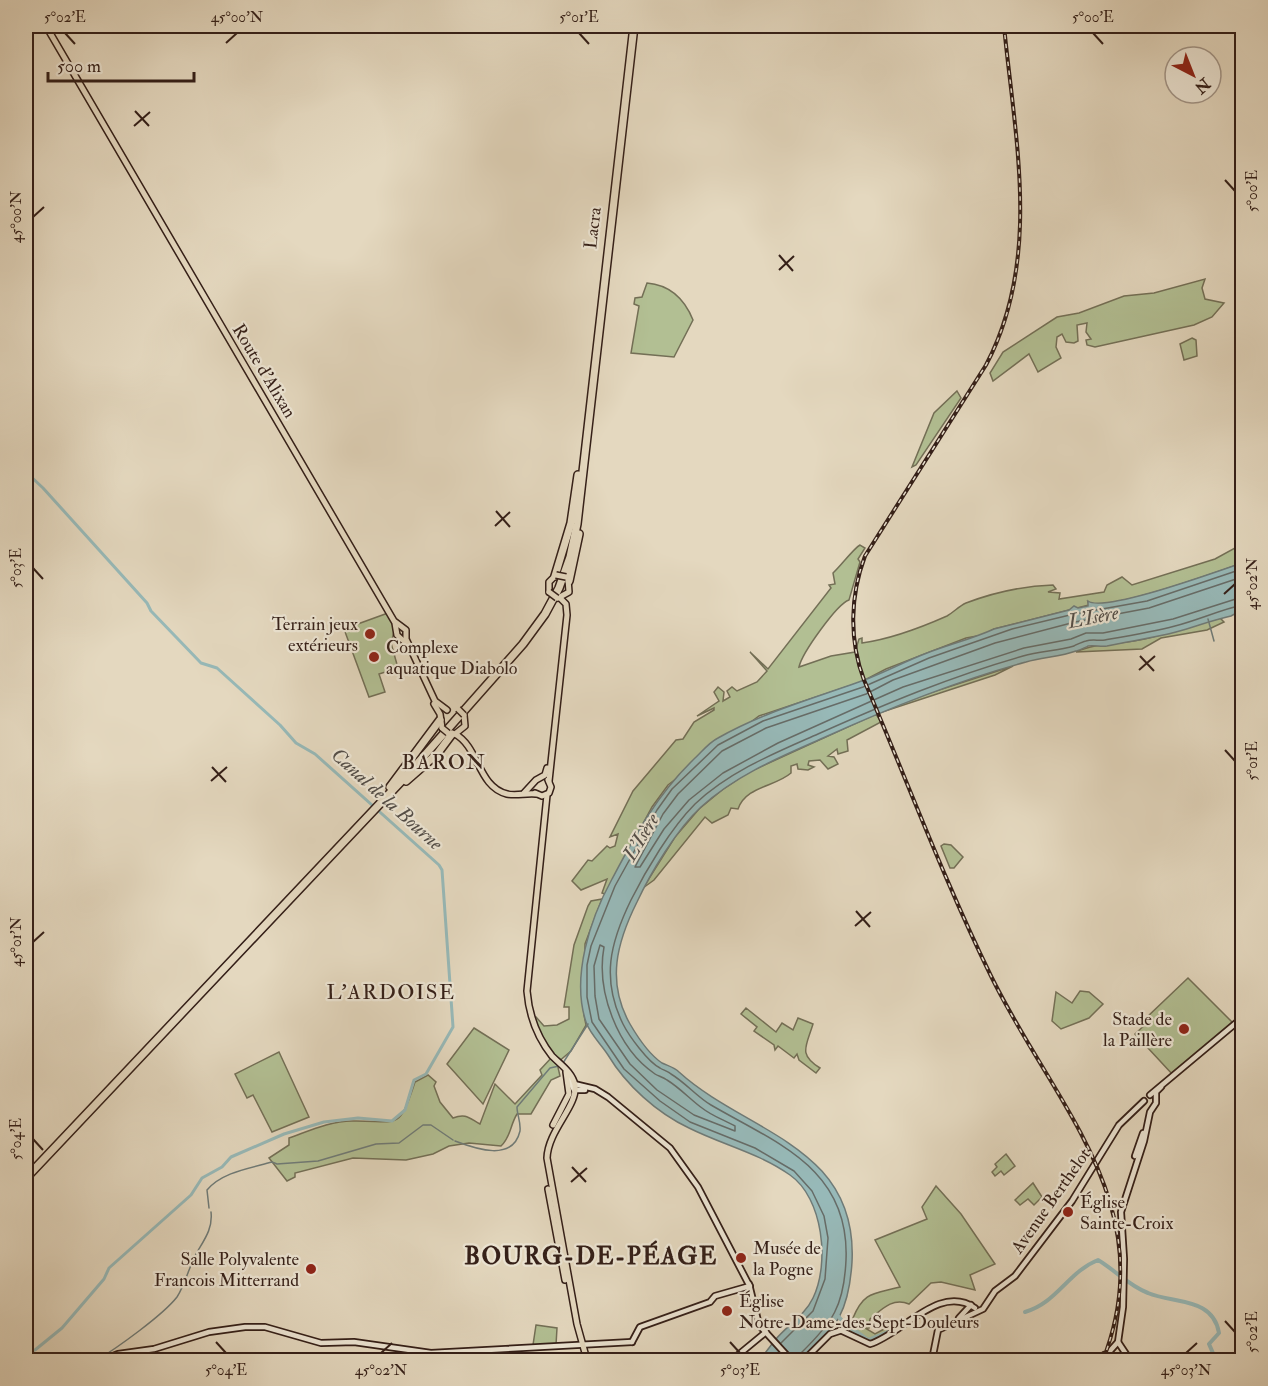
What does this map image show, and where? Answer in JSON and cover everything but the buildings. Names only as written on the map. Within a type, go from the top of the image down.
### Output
[{"type":"highway","name":"Lacra","points":[[584,434],[633,26]]},
{"type":"highway","points":[[567,579],[579,539],[585,457],[633,26]]},
{"type":"highway","points":[[555,576],[571,523],[584,434]]},
{"type":"highway","points":[[26,1174],[385,794],[521,642],[546,606],[559,580],[571,541],[584,434]]},
{"type":"highway","points":[[26,1179],[373,811],[516,653],[545,614],[570,557],[585,457]]},
{"type":"highway","points":[[385,794],[441,722]]},
{"type":"highway","points":[[373,811],[434,757],[452,734]]},
{"type":"main road","name":"Route d'Alixan","points":[[46,26],[399,629],[397,635],[403,636]]},
{"type":"main road","points":[[564,643],[569,611],[567,595],[570,589],[567,579],[555,576],[548,583],[549,592],[567,607],[549,781],[551,789],[546,795],[527,992],[533,1024],[555,1059],[570,1074],[575,1087],[572,1103]]},
{"type":"main road","points":[[558,598],[567,595]]},
{"type":"main road","name":"Route d'Alixan","points":[[403,636],[433,699],[440,707],[447,710]]},
{"type":"main road","name":"Route d'Alixan","points":[[403,636],[418,663],[441,722]]},
{"type":"main road","points":[[470,751],[463,729],[466,722],[464,714],[458,710],[447,710],[441,722],[470,751],[494,787],[505,793],[546,795]]},
{"type":"main road","points":[[452,734],[463,729]]},
{"type":"main road","points":[[523,794],[547,771],[553,738]]},
{"type":"main road","points":[[542,778],[549,781]]},
{"type":"main road","points":[[533,786],[537,794],[543,828]]},
{"type":"main road","points":[[1130,1360],[1118,1342],[1124,1274],[1121,1215],[1148,1118],[1147,1105],[1156,1103],[1152,1096],[1161,1086],[1242,1018]]},
{"type":"main road","points":[[562,1066],[575,1087],[600,1092]]},
{"type":"main road","points":[[568,1078],[568,1098],[547,1137],[544,1163],[580,1346],[585,1360]]},
{"type":"main road","points":[[575,1087],[600,1092],[670,1148],[698,1187],[738,1261],[759,1323],[790,1360]]},
{"type":"main road","points":[[580,1346],[547,1158],[552,1134],[572,1103],[588,1090]]},
{"type":"main road","name":"Avenue Berthelot","points":[[970,1310],[983,1309],[995,1291],[1019,1271],[1070,1204],[1119,1125],[1139,1106],[1147,1105],[1152,1096]]},
{"type":"main road","points":[[103,1360],[115,1355],[154,1349],[209,1332],[245,1326],[265,1327],[321,1343],[375,1344],[409,1352],[430,1353],[580,1346],[633,1340],[640,1327],[687,1311],[748,1285]]},
{"type":"main road","points":[[804,1360],[832,1332],[844,1332],[867,1343],[872,1343],[941,1303],[959,1302],[970,1310],[945,1326],[936,1335],[936,1352],[933,1360]]},
{"type":"main road","points":[[732,1360],[766,1332]]},
{"type":"main road","points":[[1098,1360],[1118,1342]]},
{"type":"green space","points":[[1205,279],[1202,288],[1205,299],[1224,303],[1212,317],[1194,325],[1095,347],[1087,345],[1086,340],[1091,339],[1086,332],[1087,323],[1077,325],[1078,341],[1066,342],[1062,334],[1057,337],[1056,347],[1061,358],[1038,372],[1029,354],[993,381],[990,373],[1003,352],[1057,317],[1079,313],[1124,296],[1154,293]]},
{"type":"green space","points":[[647,283],[670,290],[686,306],[693,320],[674,357],[631,353],[639,306],[634,304],[635,298],[642,297]]},
{"type":"green space","points":[[1192,338],[1196,340],[1197,356],[1184,360],[1180,344]]},
{"type":"green space","points":[[957,391],[961,398],[916,465],[912,467],[934,413]]},
{"type":"green space","points":[[1242,541],[1242,563],[1237,565],[1136,597],[1098,604],[1088,602],[1089,605],[994,629],[983,635],[966,638],[886,669],[861,682],[759,716],[668,785],[652,807],[605,894],[602,893],[607,879],[581,890],[572,881],[588,860],[592,861],[607,846],[610,848],[615,846],[618,834],[610,837],[633,791],[676,740],[683,739],[694,722],[714,710],[714,708],[697,716],[719,701],[714,692],[718,687],[724,692],[723,701],[730,697],[727,691],[732,687],[737,691],[757,682],[767,671],[750,652],[768,669],[831,588],[829,585],[835,584],[833,573],[860,545],[865,548],[858,559],[860,562],[849,600],[837,610],[821,630],[806,651],[799,667],[831,656],[855,652],[859,639],[862,638],[862,643],[884,639],[947,616],[966,603],[1009,590],[1053,585],[1056,589],[1048,592],[1060,593],[1059,599],[1104,592],[1107,585],[1122,577],[1132,585],[1215,559],[1237,547]]},
{"type":"green space","name":"Complexe aquatique Diabolo","points":[[388,613],[395,628],[391,643],[398,668],[379,674],[385,692],[369,697],[344,629]]},
{"type":"green space","points":[[1220,618],[1224,622],[1207,630],[1161,638],[1142,649],[1076,652],[1099,645],[1149,638]]},
{"type":"green space","points":[[1013,666],[995,675],[882,712],[908,700]]},
{"type":"green space","points":[[876,714],[881,722],[847,740],[848,751],[838,754],[837,749],[828,756],[834,757],[838,764],[828,769],[820,760],[809,761],[808,765],[814,767],[808,770],[798,769],[797,764],[791,766],[791,773],[754,791],[742,801],[738,809],[731,808],[728,815],[712,823],[705,817],[654,880],[643,888],[675,837],[699,809],[722,790],[747,773]]},
{"type":"green space","points":[[951,845],[963,857],[954,868],[950,868],[941,846]]},
{"type":"green space","points":[[602,899],[585,944],[584,1015],[586,1025],[571,1051],[557,1063],[560,1076],[551,1080],[531,1114],[517,1114],[507,1139],[501,1146],[469,1143],[449,1146],[433,1154],[406,1160],[353,1158],[295,1173],[295,1177],[287,1181],[269,1158],[289,1145],[289,1138],[336,1123],[395,1120],[405,1109],[415,1082],[428,1075],[436,1082],[434,1086],[440,1102],[453,1118],[464,1116],[480,1124],[495,1084],[515,1104],[542,1075],[540,1070],[553,1056],[533,1019],[536,1017],[544,1026],[557,1025],[569,1019],[569,1007],[564,1007],[574,945],[591,901]]},
{"type":"green space","name":"Stade de la Paillère","points":[[1188,978],[1233,1023],[1173,1075],[1135,1034],[1149,1021],[1146,1018]]},
{"type":"green space","points":[[1080,991],[1089,992],[1103,1004],[1089,1018],[1061,1029],[1052,1021],[1056,992],[1072,1003]]},
{"type":"green space","points":[[746,1008],[776,1032],[782,1023],[793,1030],[798,1018],[813,1024],[806,1044],[806,1054],[820,1068],[816,1073],[799,1060],[797,1054],[794,1058],[778,1046],[775,1050],[774,1045],[754,1031],[757,1027],[741,1014]]},
{"type":"green space","points":[[474,1028],[509,1050],[483,1104],[447,1064]]},
{"type":"green space","points":[[279,1052],[309,1117],[272,1132],[253,1095],[247,1098],[235,1074]]},
{"type":"green space","points":[[1006,1154],[1015,1166],[1004,1175],[1001,1171],[995,1176],[992,1172],[997,1167],[995,1164]]},
{"type":"green space","points":[[1033,1183],[1042,1197],[1034,1205],[1028,1199],[1020,1205],[1015,1200]]},
{"type":"green space","points":[[936,1186],[961,1214],[995,1264],[970,1275],[975,1290],[941,1282],[931,1283],[909,1304],[898,1302],[888,1305],[870,1319],[869,1328],[865,1328],[875,1334],[886,1328],[889,1333],[869,1342],[845,1329],[852,1320],[855,1322],[853,1318],[857,1309],[866,1298],[900,1287],[875,1240],[927,1219],[922,1207]]},
{"type":"green space","points":[[536,1325],[557,1328],[556,1345],[533,1345]]},
{"type":"water","name":"L'Isère","points":[[1242,563],[1242,610],[1231,616],[1167,634],[1107,646],[1088,646],[1070,653],[1000,669],[923,696],[848,727],[791,752],[729,785],[692,816],[657,865],[630,917],[617,962],[618,993],[630,1024],[657,1060],[675,1069],[706,1093],[793,1146],[818,1167],[837,1192],[849,1223],[852,1262],[848,1293],[832,1328],[802,1360],[759,1360],[776,1339],[806,1310],[818,1284],[822,1250],[816,1215],[810,1199],[801,1185],[778,1167],[677,1122],[643,1097],[624,1077],[593,1035],[586,1022],[582,1005],[582,968],[590,930],[604,895],[638,831],[668,787],[705,748],[714,740],[751,721],[865,680],[927,653],[994,629],[1069,610],[1074,606],[1078,608],[1088,606],[1088,601],[1098,603],[1137,596]]},
{"type":"waterway","name":"Canal de la Bourne","points":[[26,458],[26,465]]},
{"type":"waterway","name":"Canal de la Bourne","points":[[26,472],[201,663],[217,668],[280,725],[296,743],[315,754],[439,865],[442,870],[453,1027],[426,1074],[414,1080],[405,1110],[392,1121],[358,1118],[324,1122],[284,1134],[231,1157],[222,1167],[202,1178],[191,1195],[109,1268],[104,1279],[62,1328],[35,1350],[26,1354]]},
{"type":"waterway","points":[[1208,619],[1214,641]]},
{"type":"waterway","points":[[563,1063],[588,1024]]},
{"type":"waterway","points":[[455,1141],[483,1150],[493,1151],[510,1147],[516,1141],[520,1131],[517,1107],[550,1068],[559,1066]]},
{"type":"waterway","points":[[209,1208],[207,1190],[221,1179],[246,1169],[272,1162],[277,1164],[318,1161],[376,1144],[399,1143],[423,1125],[431,1125],[453,1140]]},
{"type":"waterway","points":[[97,1360],[151,1322],[177,1297],[207,1234],[211,1224],[211,1212]]},
{"type":"waterway","points":[[1025,1312],[1046,1302],[1078,1272],[1098,1260],[1141,1290],[1201,1307],[1209,1313],[1219,1333],[1209,1344],[1216,1360]]},
{"type":"waterway","points":[[838,1316],[868,1340],[888,1332]]},
{"type":"railway","points":[[1004,26],[1014,112],[1020,198],[1019,241],[1014,283],[1003,325],[986,365],[865,556],[856,587],[854,634],[864,680],[957,903],[1016,1023],[1070,1113],[1093,1158],[1111,1204],[1120,1253],[1118,1304],[1103,1360]]},
{"type":"place","name":"Terrain jeux extérieurs","points":[[370,634]]},
{"type":"place","name":"Complexe aquatique Diabolo","points":[[374,657]]},
{"type":"place","name":"Stade de la Paillère","points":[[1184,1029]]},
{"type":"place","name":"Église Sainte-Croix","points":[[1068,1212]]},
{"type":"place","name":"Musée de la Pogne","points":[[741,1258]]},
{"type":"place","name":"Salle Polyvalente Francois Mitterrand","points":[[311,1269]]},
{"type":"place","name":"Église Notre-Dame-des-Sept-Douleurs","points":[[727,1311]]},
{"type":"district","name":"BARON","points":[[444,762]]},
{"type":"district","name":"L'ARDOISE","points":[[391,992]]},
{"type":"district","name":"BOURG-DE-PÉAGE","points":[[591,1256]]}]
